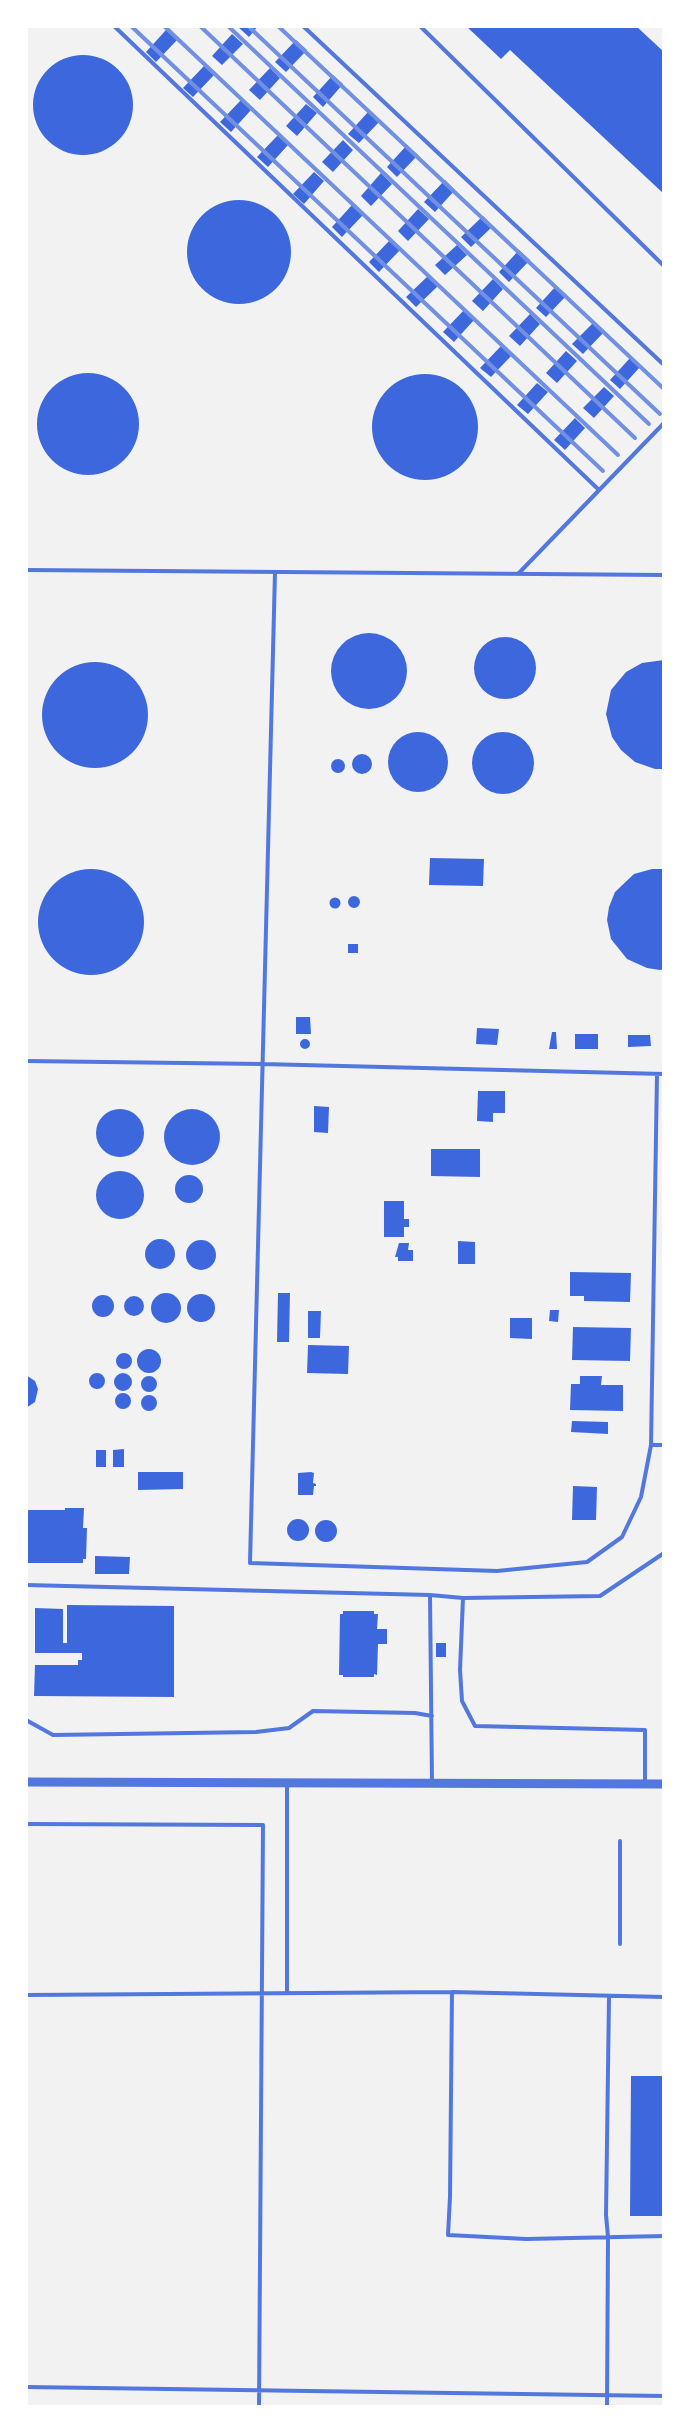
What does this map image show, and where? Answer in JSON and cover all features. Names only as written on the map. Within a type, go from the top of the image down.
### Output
[{"type":"street","points":[[26,1782],[664,1784]]},
{"type":"lane","points":[[114,26],[599,490]]},
{"type":"lane","points":[[303,26],[664,365]]},
{"type":"lane","points":[[420,26],[664,266]]},
{"type":"lane","points":[[518,574],[664,423]]},
{"type":"lane","points":[[26,570],[664,575]]},
{"type":"lane","points":[[275,572],[250,1563],[497,1571],[587,1562],[622,1537],[641,1497],[651,1445],[657,1074]]},
{"type":"lane","points":[[26,1062],[262,1064],[664,1074]]},
{"type":"lane","points":[[651,1445],[664,1445]]},
{"type":"lane","points":[[26,1585],[430,1595],[463,1598],[600,1596],[664,1553]]},
{"type":"lane","points":[[430,1595],[432,1783]]},
{"type":"lane","points":[[463,1598],[460,1670],[462,1701],[475,1726],[645,1730],[645,1784]]},
{"type":"lane","points":[[26,1720],[53,1735],[256,1732],[289,1728],[313,1711],[432,1716]]},
{"type":"lane","points":[[286,1993],[287,1783]]},
{"type":"lane","points":[[26,1824],[263,1825],[259,2407]]},
{"type":"lane","points":[[620,1841],[620,1944]]},
{"type":"lane","points":[[452,1992],[448,2234],[526,2239],[664,2236]]},
{"type":"lane","points":[[26,1995],[452,1992],[664,1997]]},
{"type":"lane","points":[[607,2407],[608,2237],[606,2215],[609,1997]]},
{"type":"lane","points":[[26,2387],[664,2396]]},
{"type":"building","points":[[237,26],[258,26],[249,37]]},
{"type":"building","points":[[466,26],[636,26],[664,52],[664,194],[510,50],[501,59]]},
{"type":"building","points":[[166,30],[177,40],[156,62],[146,52]]},
{"type":"building","points":[[232,34],[243,44],[222,65],[212,56]]},
{"type":"building","points":[[296,40],[307,50],[286,72],[275,62]]},
{"type":"building","points":[[83,55],[102,59],[119,69],[129,86],[133,105],[129,124],[119,141],[102,151],[83,155],[64,151],[47,141],[37,124],[33,105],[37,86],[47,69],[64,59]]},
{"type":"building","points":[[204,66],[214,75],[193,97],[183,88]]},
{"type":"building","points":[[270,68],[280,78],[260,100],[249,90]]},
{"type":"building","points":[[333,75],[343,84],[323,107],[313,97]]},
{"type":"building","points":[[241,100],[251,110],[231,132],[220,122]]},
{"type":"building","points":[[306,104],[317,113],[297,136],[286,126]]},
{"type":"building","points":[[369,111],[380,121],[359,143],[348,134]]},
{"type":"building","points":[[278,135],[288,145],[268,167],[257,157]]},
{"type":"building","points":[[343,140],[353,150],[333,172],[322,162]]},
{"type":"building","points":[[407,145],[418,155],[397,177],[387,167]]},
{"type":"building","points":[[314,172],[324,181],[304,204],[293,194]]},
{"type":"building","points":[[381,173],[392,184],[371,206],[361,196]]},
{"type":"building","points":[[445,180],[455,190],[435,212],[424,202]]},
{"type":"building","points":[[239,200],[259,204],[268,208],[276,215],[283,223],[287,232],[291,252],[287,272],[283,281],[276,289],[268,296],[259,300],[239,304],[219,300],[210,296],[202,289],[195,281],[191,272],[187,252],[191,232],[195,223],[202,215],[210,208],[219,204]]},
{"type":"building","points":[[352,205],[363,215],[342,237],[332,227]]},
{"type":"building","points":[[418,209],[429,219],[408,241],[398,231]]},
{"type":"building","points":[[483,216],[493,226],[471,247],[461,237]]},
{"type":"building","points":[[389,241],[400,250],[379,272],[369,262]]},
{"type":"building","points":[[457,245],[467,255],[445,275],[435,265]]},
{"type":"building","points":[[519,250],[530,260],[509,282],[499,272]]},
{"type":"building","points":[[428,276],[438,286],[416,307],[406,297]]},
{"type":"building","points":[[493,279],[503,289],[483,311],[472,301]]},
{"type":"building","points":[[556,286],[567,295],[546,317],[536,308]]},
{"type":"building","points":[[464,310],[474,320],[454,342],[443,332]]},
{"type":"building","points":[[530,314],[540,324],[520,346],[509,336]]},
{"type":"building","points":[[593,323],[604,332],[583,354],[572,344]]},
{"type":"building","points":[[501,346],[511,356],[491,377],[480,368]]},
{"type":"building","points":[[566,351],[577,361],[557,383],[546,373]]},
{"type":"building","points":[[630,358],[640,367],[620,389],[610,380]]},
{"type":"building","points":[[88,373],[107,377],[124,388],[135,405],[139,424],[135,443],[124,460],[107,471],[88,475],[69,471],[52,460],[41,443],[37,424],[41,405],[52,388],[69,377]]},
{"type":"building","points":[[425,374],[445,378],[463,389],[474,407],[478,427],[474,447],[463,465],[445,476],[425,480],[405,476],[387,465],[376,447],[372,427],[376,407],[387,389],[405,378]]},
{"type":"building","points":[[537,383],[548,392],[528,414],[517,405]]},
{"type":"building","points":[[604,387],[614,396],[594,418],[583,408]]},
{"type":"building","points":[[575,418],[585,428],[565,450],[554,440]]},
{"type":"building","points":[[362,633],[376,633],[390,639],[401,650],[405,656],[407,671],[405,686],[396,698],[384,707],[362,709],[348,703],[337,692],[331,678],[331,664],[337,650],[348,639]]},
{"type":"building","points":[[505,637],[517,639],[527,646],[534,656],[536,668],[534,680],[527,690],[517,697],[505,699],[493,697],[483,690],[476,680],[474,668],[476,656],[483,646],[493,639]]},
{"type":"building","points":[[664,660],[664,769],[655,769],[635,762],[621,750],[612,737],[606,714],[611,690],[626,672],[642,663]]},
{"type":"building","points":[[95,662],[115,666],[133,677],[144,695],[148,715],[144,735],[133,753],[115,764],[95,768],[75,764],[57,753],[46,735],[42,715],[46,695],[57,677],[75,666]]},
{"type":"building","points":[[412,732],[424,732],[435,737],[443,745],[448,756],[446,774],[435,787],[424,792],[412,792],[401,787],[393,779],[388,768],[388,756],[393,745],[401,737]]},
{"type":"building","points":[[503,732],[520,737],[525,741],[529,746],[534,763],[529,780],[525,785],[520,789],[503,794],[486,789],[481,785],[477,780],[472,763],[477,746],[481,741],[486,737]]},
{"type":"building","points":[[362,754],[369,757],[372,764],[369,771],[362,774],[355,771],[352,764],[355,757]]},
{"type":"building","points":[[338,759],[343,761],[345,766],[343,771],[338,773],[333,771],[331,766],[333,761]]},
{"type":"building","points":[[430,858],[484,859],[483,886],[429,885]]},
{"type":"building","points":[[91,869],[111,873],[128,885],[140,902],[144,922],[140,942],[128,959],[111,971],[91,975],[71,971],[54,959],[42,942],[38,922],[42,902],[54,885],[71,873]]},
{"type":"building","points":[[652,869],[664,869],[664,969],[660,970],[647,968],[627,959],[611,939],[607,920],[609,907],[615,892],[634,874]]},
{"type":"building","points":[[352,896],[356,896],[360,902],[356,908],[352,908],[348,904],[348,900]]},
{"type":"building","points":[[335,897],[341,903],[335,909],[329,903]]},
{"type":"building","points":[[348,944],[358,944],[358,953],[348,953]]},
{"type":"building","points":[[296,1017],[310,1017],[311,1034],[296,1034]]},
{"type":"building","points":[[477,1028],[499,1029],[497,1045],[476,1044]]},
{"type":"building","points":[[552,1032],[556,1032],[557,1049],[549,1049]]},
{"type":"building","points":[[575,1034],[598,1034],[598,1049],[575,1049]]},
{"type":"building","points":[[628,1035],[650,1035],[651,1046],[628,1047]]},
{"type":"building","points":[[305,1039],[310,1044],[305,1049],[300,1044]]},
{"type":"building","points":[[478,1091],[505,1091],[505,1113],[493,1113],[493,1122],[477,1121]]},
{"type":"building","points":[[314,1106],[329,1107],[328,1133],[314,1132]]},
{"type":"building","points":[[120,1109],[129,1111],[137,1116],[142,1124],[144,1133],[142,1142],[137,1150],[129,1155],[120,1157],[111,1155],[103,1150],[98,1142],[96,1133],[98,1124],[103,1116],[111,1111]]},
{"type":"building","points":[[192,1109],[207,1114],[215,1122],[220,1137],[215,1152],[207,1160],[192,1165],[177,1160],[169,1152],[164,1137],[169,1122],[177,1114]]},
{"type":"building","points":[[431,1149],[480,1149],[480,1177],[431,1176]]},
{"type":"building","points":[[115,1171],[125,1171],[137,1178],[144,1190],[144,1200],[137,1212],[125,1219],[115,1219],[107,1215],[100,1208],[96,1200],[96,1190],[100,1182],[107,1175]]},
{"type":"building","points":[[189,1175],[199,1179],[203,1189],[199,1199],[189,1203],[179,1199],[175,1189],[179,1179]]},
{"type":"building","points":[[384,1201],[404,1201],[404,1219],[409,1219],[409,1227],[404,1227],[404,1237],[384,1237]]},
{"type":"building","points":[[160,1239],[171,1243],[175,1254],[171,1265],[160,1269],[149,1265],[145,1254],[149,1243]]},
{"type":"building","points":[[201,1240],[212,1244],[216,1255],[212,1266],[201,1270],[190,1266],[186,1255],[190,1244]]},
{"type":"building","points":[[458,1241],[475,1242],[475,1264],[458,1264]]},
{"type":"building","points":[[399,1243],[409,1243],[408,1250],[413,1250],[413,1261],[398,1261],[398,1257],[395,1257]]},
{"type":"building","points":[[570,1272],[631,1273],[630,1302],[584,1301],[584,1296],[570,1296]]},
{"type":"building","points":[[166,1293],[172,1294],[180,1302],[180,1314],[172,1322],[166,1323],[160,1322],[152,1314],[151,1308],[152,1302],[160,1294]]},
{"type":"building","points":[[278,1293],[290,1293],[289,1342],[277,1342]]},
{"type":"building","points":[[201,1294],[211,1298],[215,1308],[211,1318],[201,1322],[191,1318],[187,1308],[191,1298]]},
{"type":"building","points":[[103,1295],[111,1298],[114,1306],[111,1314],[103,1317],[95,1314],[92,1306],[95,1298]]},
{"type":"building","points":[[130,1296],[138,1296],[144,1302],[144,1310],[138,1316],[130,1316],[124,1310],[124,1302]]},
{"type":"building","points":[[550,1310],[559,1310],[558,1322],[549,1321]]},
{"type":"building","points":[[308,1311],[321,1311],[320,1338],[308,1338]]},
{"type":"building","points":[[510,1318],[532,1318],[532,1339],[510,1338]]},
{"type":"building","points":[[573,1327],[631,1328],[630,1361],[572,1360]]},
{"type":"building","points":[[308,1345],[349,1346],[348,1374],[307,1373]]},
{"type":"building","points":[[149,1349],[158,1352],[161,1361],[158,1370],[149,1373],[140,1370],[137,1361],[140,1352]]},
{"type":"building","points":[[121,1353],[127,1353],[132,1358],[130,1367],[121,1369],[116,1364],[116,1358]]},
{"type":"building","points":[[94,1373],[100,1373],[105,1378],[103,1387],[94,1389],[89,1384],[89,1378]]},
{"type":"building","points":[[123,1373],[129,1376],[132,1382],[129,1388],[123,1391],[117,1388],[114,1382],[117,1376]]},
{"type":"building","points":[[26,1375],[35,1381],[38,1389],[35,1402],[26,1408]]},
{"type":"building","points":[[146,1376],[152,1376],[157,1381],[155,1390],[146,1392],[141,1387],[141,1381]]},
{"type":"building","points":[[580,1376],[602,1376],[601,1385],[623,1385],[623,1411],[570,1410],[571,1384],[580,1384]]},
{"type":"building","points":[[120,1393],[126,1393],[131,1398],[129,1407],[120,1409],[115,1404],[115,1398]]},
{"type":"building","points":[[146,1395],[152,1395],[157,1400],[155,1409],[146,1411],[141,1406],[141,1400]]},
{"type":"building","points":[[572,1421],[608,1422],[608,1434],[571,1432]]},
{"type":"building","points":[[124,1449],[124,1467],[113,1467],[113,1450]]},
{"type":"building","points":[[96,1450],[106,1450],[106,1467],[96,1467]]},
{"type":"building","points":[[138,1472],[183,1472],[183,1489],[138,1490]]},
{"type":"building","points":[[298,1473],[314,1473],[313,1483],[316,1484],[313,1495],[298,1495]]},
{"type":"building","points":[[573,1486],[597,1487],[596,1520],[572,1520]]},
{"type":"building","points":[[65,1508],[84,1508],[83,1528],[87,1528],[86,1559],[83,1559],[83,1563],[26,1563],[26,1510],[65,1510]]},
{"type":"building","points":[[298,1519],[306,1522],[309,1530],[306,1538],[298,1541],[290,1538],[287,1530],[290,1522]]},
{"type":"building","points":[[326,1520],[334,1523],[337,1531],[334,1539],[326,1542],[318,1539],[315,1531],[318,1523]]},
{"type":"building","points":[[95,1556],[130,1557],[129,1574],[95,1574]]},
{"type":"building","points":[[67,1605],[174,1606],[174,1697],[34,1696],[35,1665],[78,1665],[78,1660],[82,1660],[82,1653],[35,1653],[35,1608],[63,1609],[63,1643],[67,1643]]},
{"type":"building","points":[[343,1611],[374,1611],[374,1614],[378,1614],[377,1629],[387,1629],[387,1644],[378,1644],[377,1675],[374,1674],[374,1677],[343,1677],[343,1675],[339,1675],[340,1614],[343,1614]]},
{"type":"building","points":[[436,1643],[446,1643],[446,1657],[436,1657]]},
{"type":"building","points":[[631,2076],[664,2076],[664,2216],[630,2216]]},
{"type":"railway","points":[[131,26],[603,471]]},
{"type":"railway","points":[[164,26],[618,455]]},
{"type":"railway","points":[[200,26],[635,438]]},
{"type":"railway","points":[[228,26],[649,424]]},
{"type":"railway","points":[[248,26],[660,414]]},
{"type":"railway","points":[[278,26],[664,389]]}]
